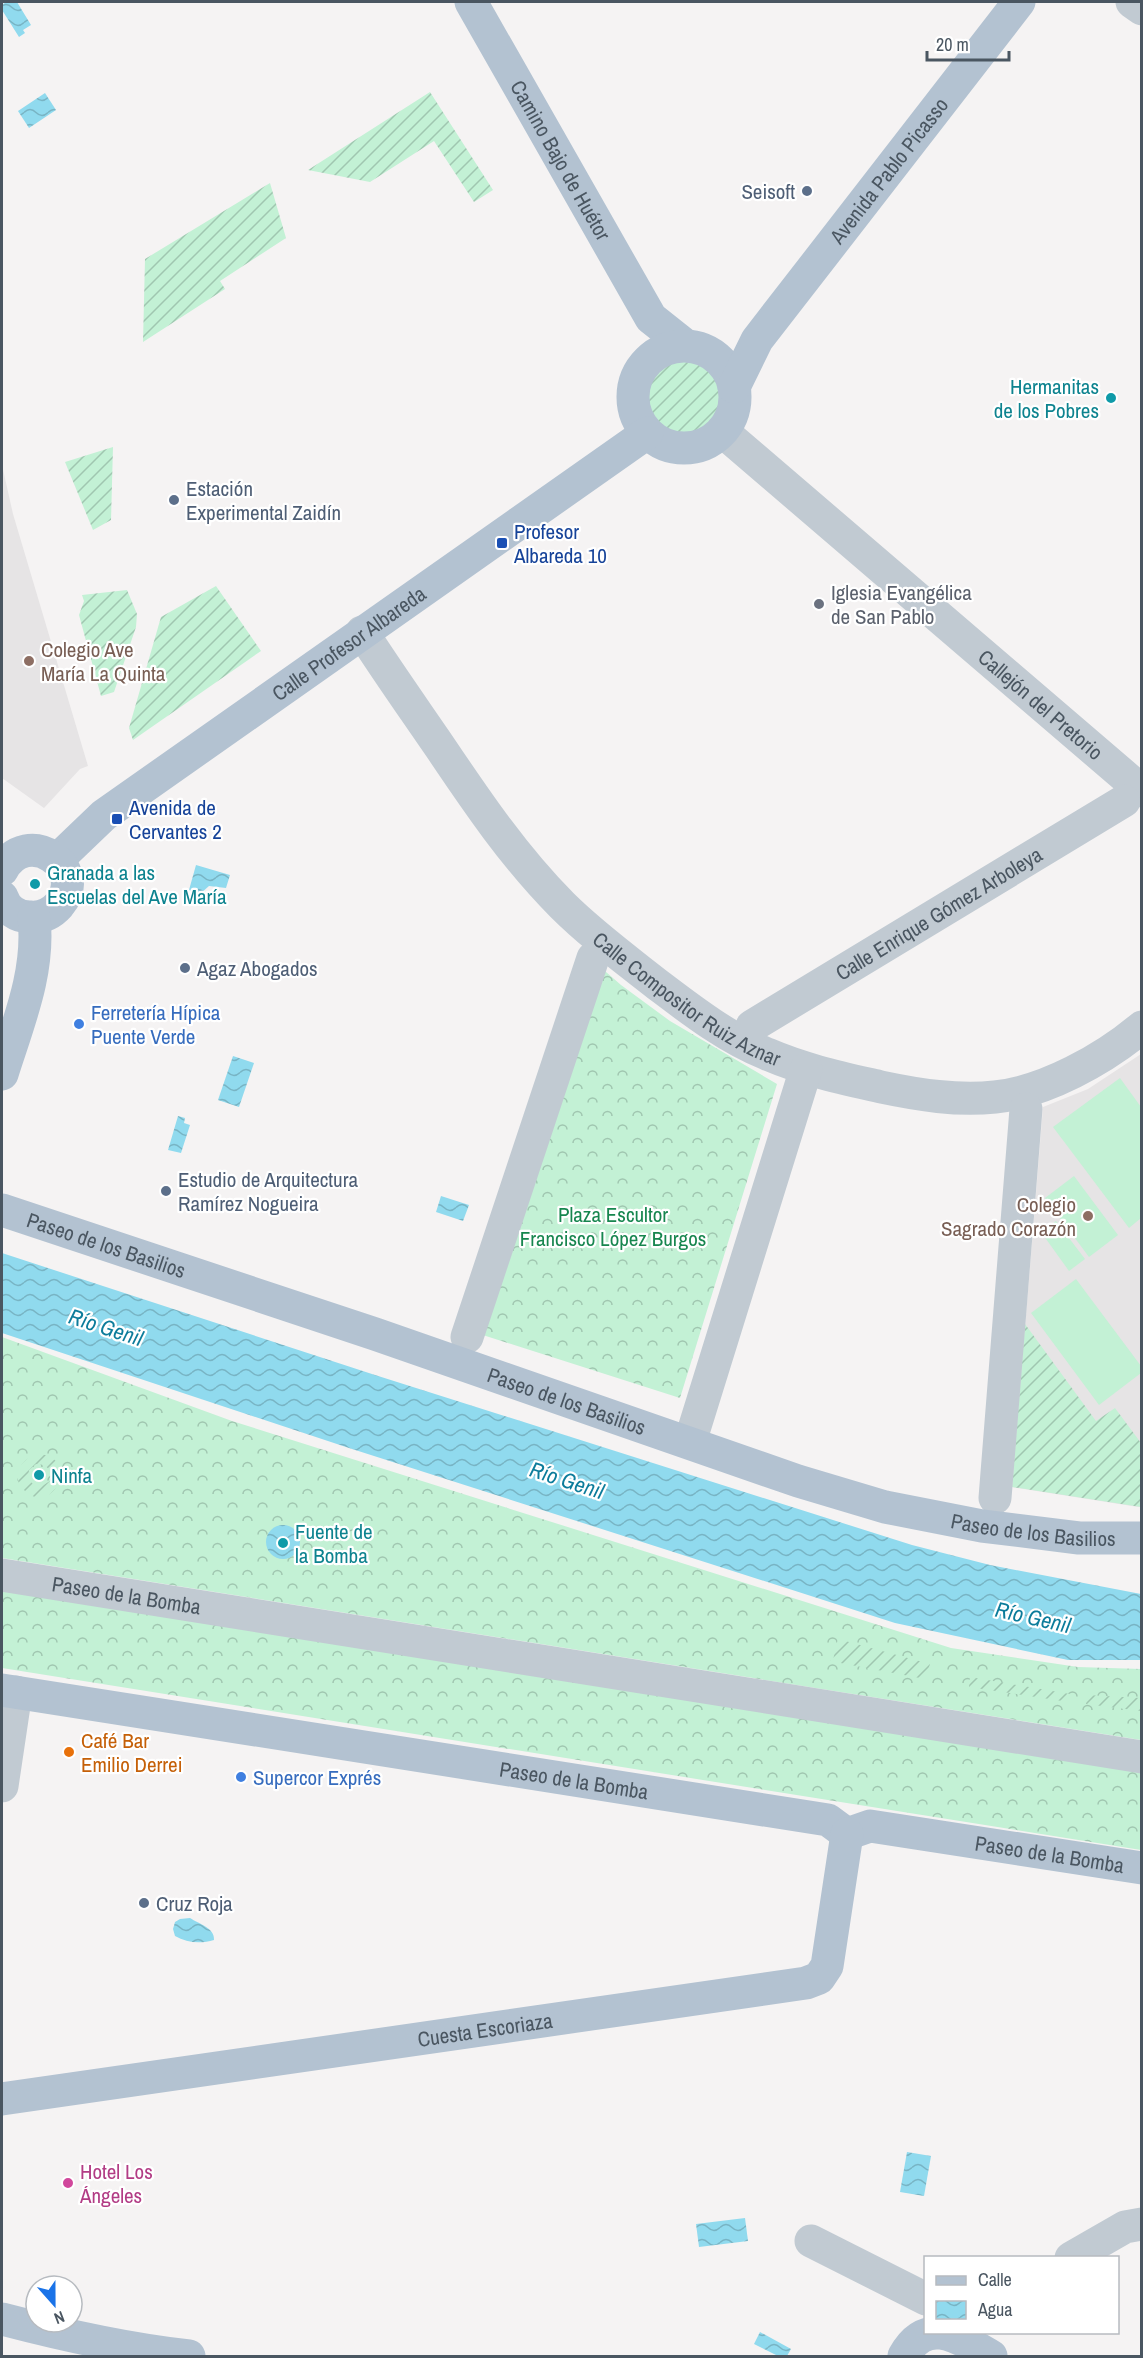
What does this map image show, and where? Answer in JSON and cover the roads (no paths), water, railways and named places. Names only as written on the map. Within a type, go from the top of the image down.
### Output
[{"type":"main road","name":"Camino Bajo de Huétor","points":[[471,2],[651,318],[692,347]]},
{"type":"main road","name":"Avenida Pablo Picasso","points":[[734,387],[757,340],[1019,2]]},
{"type":"main road","points":[[648,360],[651,318]]},
{"type":"main road","points":[[692,347],[714,355],[722,363],[734,387],[735,403],[730,419],[712,440],[683,448],[668,446],[646,434],[632,401],[634,384],[640,370],[648,360],[666,348],[692,347],[720,339],[757,340]]},
{"type":"main road","name":"Calle Profesor Albareda","points":[[57,860],[104,815],[646,434]]},
{"type":"main road","points":[[2,897],[16,914],[34,918],[45,916],[55,910],[66,893],[66,875],[57,860],[42,851],[23,851],[4,862]]},
{"type":"main road","points":[[2,1074],[29,990],[36,935],[34,918]]},
{"type":"main road","name":"Paseo de los Basilios","points":[[2,1210],[690,1442],[798,1481],[885,1507],[982,1526],[1069,1537],[1142,1538]]},
{"type":"main road","name":"Paseo de la Bomba","points":[[9,1691],[828,1820],[847,1834],[870,1826],[1142,1868]]},
{"type":"main road","name":"Cuesta Escoriaza","points":[[2,2099],[806,1983],[819,1978],[827,1966],[847,1834]]},
{"type":"main road","points":[[2,2319],[70,2337],[151,2352],[189,2356]]},
{"type":"main road","points":[[904,2356],[911,2344],[923,2336],[932,2334]]},
{"type":"main road","points":[[958,2335],[992,2356]]},
{"type":"street","points":[[1132,2],[1142,9]]},
{"type":"street","name":"Callejón del Pretorio","points":[[722,431],[1133,796]]},
{"type":"street","name":"Calle Compositor Ruiz Aznar","points":[[362,632],[483,811],[528,869],[562,906],[606,944],[696,1013],[764,1053],[806,1069],[918,1095],[964,1099],[997,1097],[1028,1090],[1082,1068],[1124,1042],[1142,1027]]},
{"type":"street","name":"Calle Enrique Gómez Arboleya","points":[[752,1026],[1133,796]]},
{"type":"street","points":[[466,1337],[593,958]]},
{"type":"street","points":[[690,1442],[806,1069]]},
{"type":"street","points":[[995,1498],[1026,1109]]},
{"type":"street","name":"Paseo de la Bomba","points":[[2,1575],[1142,1757]]},
{"type":"street","points":[[2,1786],[9,1691]]},
{"type":"street","points":[[1074,2256],[1125,2227],[1142,2224]]},
{"type":"street","points":[[812,2241],[924,2299]]},
{"type":"water","points":[[6,2],[17,2],[31,25],[23,30],[25,33],[19,37],[2,10],[2,5]]},
{"type":"water","points":[[45,93],[56,110],[29,128],[18,111]]},
{"type":"water","points":[[196,865],[230,875],[226,888],[209,886],[200,894],[189,890]]},
{"type":"water","points":[[233,1056],[254,1063],[239,1107],[218,1100]]},
{"type":"water","points":[[178,1116],[185,1118],[184,1123],[190,1125],[181,1153],[168,1150]]},
{"type":"water","points":[[441,1196],[469,1205],[463,1221],[436,1212]]},
{"type":"water","name":"Río Genil","points":[[2,1253],[375,1375],[912,1545],[990,1565],[1141,1594],[1141,1660],[1068,1660],[895,1623],[349,1448],[2,1333]]},
{"type":"water","name":"Fuente de la Bomba","points":[[283,1525],[295,1530],[300,1542],[295,1554],[283,1559],[271,1554],[266,1542],[271,1530]]},
{"type":"water","points":[[190,1918],[209,1929],[214,1940],[194,1942],[175,1936],[173,1929],[175,1922]]},
{"type":"water","points":[[907,2152],[931,2156],[924,2196],[900,2192]]},
{"type":"water","points":[[745,2218],[748,2241],[699,2247],[696,2224]]},
{"type":"water","points":[[760,2332],[791,2349],[787,2356],[778,2356],[754,2344]]},
{"type":"place","name":"Seisoft","points":[[807,191]]},
{"type":"place","name":"Hermanitas de los Pobres","points":[[1111,398]]},
{"type":"place","name":"Estación Experimental Zaidín","points":[[174,500]]},
{"type":"place","name":"Profesor Albareda 10","points":[[502,543]]},
{"type":"place","name":"Iglesia Evangélica de San Pablo","points":[[819,604]]},
{"type":"place","name":"Colegio Ave María La Quinta","points":[[29,661]]},
{"type":"place","name":"Avenida de Cervantes 2","points":[[117,819]]},
{"type":"place","name":"Granada a las Escuelas del Ave María","points":[[35,884]]},
{"type":"place","name":"Agaz Abogados","points":[[185,968]]},
{"type":"place","name":"Ferretería Hípica Puente Verde","points":[[79,1024]]},
{"type":"place","name":"Estudio de Arquitectura Ramírez Nogueira","points":[[166,1191]]},
{"type":"place","name":"Colegio Sagrado Corazón","points":[[1088,1216]]},
{"type":"place","name":"Ninfa","points":[[39,1475]]},
{"type":"place","name":"Fuente de la Bomba","points":[[283,1543]]},
{"type":"place","name":"Café Bar Emilio Derrei","points":[[69,1752]]},
{"type":"place","name":"Supercor Exprés","points":[[241,1777]]},
{"type":"place","name":"Cruz Roja","points":[[144,1903]]},
{"type":"place","name":"Hotel Los Ángeles","points":[[68,2183]]},
{"type":"park label","name":"Plaza Escultor Francisco López Burgos","points":[[613,1226]]}]
